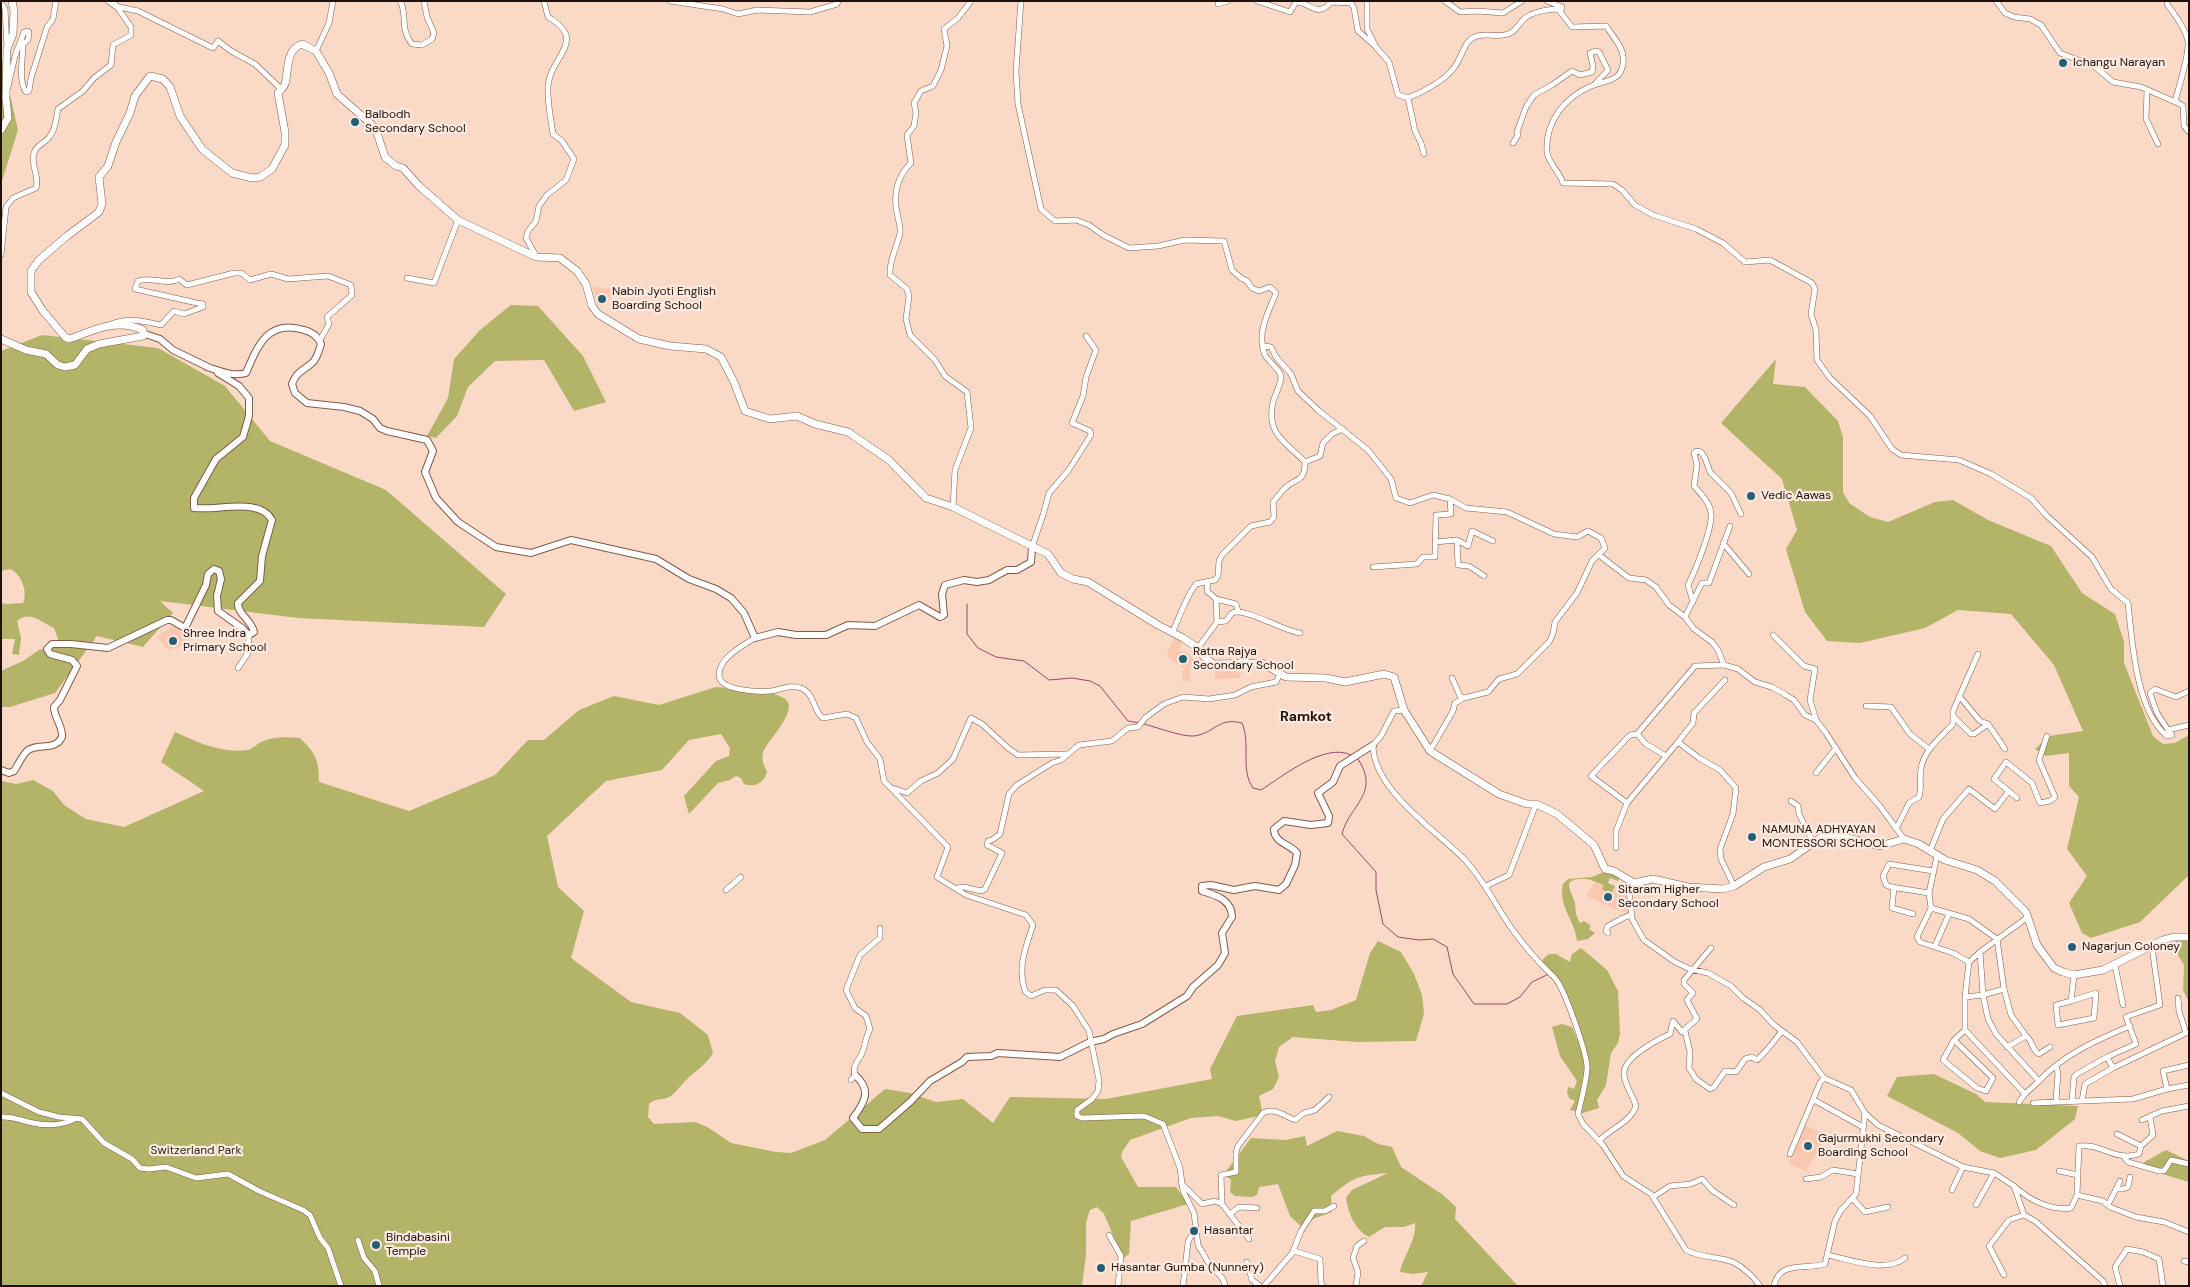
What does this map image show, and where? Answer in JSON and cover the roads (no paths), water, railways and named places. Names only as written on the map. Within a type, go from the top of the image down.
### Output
[{"type":"main road","points":[[1,130],[8,118],[6,98],[8,49],[13,34],[14,11],[12,1]]},
{"type":"main road","points":[[1,339],[26,350],[46,354],[65,368],[75,365],[84,353],[93,346],[143,336],[144,330],[135,326],[111,324],[70,339],[65,337],[43,311],[31,292],[31,272],[39,260],[77,227],[95,216],[101,208],[98,177],[108,166],[135,96],[150,76],[163,79],[170,87],[180,116],[197,144],[232,173],[252,178],[260,177],[272,169],[285,145],[285,132],[278,93],[285,86],[288,60],[295,48],[302,44],[316,51],[329,73],[337,94],[374,129],[385,157],[396,166],[403,168],[458,220],[536,257],[560,258],[577,271],[586,284],[592,306],[598,314],[639,338],[670,346],[706,349],[721,357],[734,382],[745,411],[770,419],[797,416],[815,424],[848,432],[889,460],[926,498],[953,507],[1048,554],[1061,573],[1073,579],[1088,582],[1198,648],[1204,657],[1214,664],[1262,663],[1280,674],[1293,678],[1326,678],[1345,682],[1378,675],[1392,675],[1404,710],[1430,751],[1499,794],[1528,804],[1536,804],[1557,814],[1594,845],[1604,868],[1614,871],[1632,882],[1642,883],[1653,878],[1688,886],[1719,889],[1734,886],[1764,867],[1790,859],[1823,836],[1836,835],[1880,846],[1904,839],[1919,844],[1945,860],[1977,870],[1987,876],[2020,904],[2028,917],[2037,945],[2054,968],[2074,975],[2103,970],[2168,938],[2189,937]]},
{"type":"street","points":[[6,98],[19,44],[24,32],[27,31],[28,40],[23,44],[22,76],[23,88],[26,92],[29,91],[31,78],[52,19],[56,1]]},
{"type":"street","points":[[108,1],[138,11],[214,48],[218,41],[231,51],[255,64],[281,89]]},
{"type":"street","points":[[316,51],[329,23],[333,1]]},
{"type":"street","points":[[400,1],[402,4],[403,26],[408,39],[412,44],[422,45],[432,39],[434,33],[426,17],[424,1]]},
{"type":"street","points":[[536,257],[526,238],[528,231],[536,221],[540,206],[547,195],[566,180],[574,159],[562,142],[553,134],[548,85],[555,64],[564,54],[568,41],[566,32],[548,17],[544,1]]},
{"type":"street","points":[[670,1],[723,9],[738,14],[757,10],[810,12],[836,4],[838,1]]},
{"type":"street","points":[[953,507],[955,470],[971,428],[967,392],[945,376],[934,360],[910,335],[906,319],[909,296],[907,290],[890,275],[889,264],[900,231],[895,205],[896,188],[902,173],[911,162],[907,135],[914,126],[916,113],[914,103],[921,91],[933,86],[941,70],[948,46],[944,29],[958,18],[970,1]]},
{"type":"street","points":[[1021,1],[1016,70],[1018,104],[1040,209],[1055,221],[1076,220],[1089,225],[1103,235],[1129,248],[1158,246],[1185,240],[1224,241],[1232,270],[1247,281],[1252,288],[1259,291],[1270,287],[1276,293],[1261,332],[1265,355],[1278,370],[1281,377],[1271,417],[1274,430],[1291,450],[1305,462],[1305,471],[1302,478],[1289,485],[1273,502],[1274,517],[1270,522],[1252,526],[1242,533],[1219,560],[1218,576],[1215,580],[1196,584],[1188,594],[1183,611],[1172,633]]},
{"type":"street","points":[[1218,4],[1228,1]]},
{"type":"street","points":[[1257,1],[1290,12],[1296,2],[1315,10],[1322,9],[1331,2],[1351,3],[1354,8],[1358,31],[1375,46],[1388,62],[1398,95],[1408,98],[1432,86],[1454,68],[1469,40],[1487,33],[1499,36],[1508,34],[1514,31],[1524,18],[1539,12],[1558,9],[1561,11]]},
{"type":"street","points":[[1367,1],[1367,29],[1375,46]]},
{"type":"street","points":[[1445,1],[1460,12],[1503,13],[1522,1]]},
{"type":"street","points":[[1547,1],[1562,8],[1561,11],[1572,27],[1606,26],[1623,55],[1623,67],[1617,76],[1580,91],[1566,102],[1553,119],[1547,142],[1547,155],[1558,170],[1563,183],[1613,184],[1622,190],[1635,205],[1653,216],[1696,229],[1723,243],[1745,262],[1770,260],[1812,283],[1815,289],[1811,314],[1816,330],[1817,360],[1830,378],[1870,416],[1892,449],[1901,454],[1959,460],[1991,474],[2031,498],[2046,515],[2092,557],[2111,589],[2128,603],[2135,663],[2145,703],[2162,732],[2167,736],[2172,735],[2157,713],[2150,692],[2155,689],[2176,697],[2189,691]]},
{"type":"street","points":[[1996,1],[2005,13],[2040,25],[2060,53],[2094,66],[2113,82],[2147,90],[2183,106],[2184,126],[2189,132]]},
{"type":"street","points":[[1,3],[5,8],[8,49]]},
{"type":"street","points":[[1,255],[6,207],[13,198],[36,188],[39,180],[33,156],[36,148],[50,138],[54,130],[58,109],[83,91],[94,78],[111,65],[112,45],[131,36],[131,27],[114,4]]},
{"type":"street","points":[[2167,4],[2178,20],[2188,42],[2175,101]]},
{"type":"street","points":[[1513,143],[1518,135],[1516,132],[1526,107],[1534,94],[1572,72],[1584,75],[1592,72],[1594,66],[1590,53],[1595,51],[1599,52],[1608,70],[1593,85]]},
{"type":"street","points":[[2147,90],[2146,119],[2158,144]]},
{"type":"street","points":[[1408,98],[1415,131],[1424,154]]},
{"type":"street","points":[[407,278],[434,282],[458,220]]},
{"type":"street","points":[[111,324],[124,319],[161,326],[174,311],[184,314],[203,307],[203,304],[135,289],[138,281],[144,279],[174,282],[179,279],[187,285],[234,273],[241,273],[250,280],[271,274],[288,279],[328,276],[351,285],[352,294],[327,317],[329,324],[320,340]]},
{"type":"street","points":[[142,333],[160,339],[173,350],[208,367],[224,373],[240,375],[246,373],[256,347],[270,333],[281,327],[305,330],[315,334],[322,344],[315,361],[299,371],[294,378],[292,384],[295,393],[302,400],[314,405],[329,404],[360,411],[373,419],[380,428],[387,432],[427,440],[433,451],[425,472],[430,486],[436,498],[467,529],[496,547],[524,553],[540,551],[571,540],[656,559],[689,579],[716,589],[730,598],[744,613],[755,638]]},
{"type":"street","points":[[1086,336],[1096,350],[1086,377],[1083,396],[1072,423],[1090,431],[1091,434],[1071,467],[1049,493],[1032,547],[1031,562],[1025,568],[1007,570],[989,580],[977,582],[964,580],[945,586],[942,594],[944,615],[940,617],[919,605],[875,626],[848,625],[826,634],[796,635],[778,632],[755,638],[732,652],[719,672],[719,679],[723,684],[744,690],[773,691],[785,686],[799,687],[810,695],[819,715],[823,718],[847,714],[856,718],[867,742],[880,759],[884,780],[948,848],[937,877],[966,895],[1026,915],[1033,925],[1027,940],[1021,972],[1025,991],[1031,996],[1045,990],[1056,990],[1073,1006],[1090,1031],[1090,1042],[1099,1080],[1098,1091],[1092,1099],[1077,1110],[1077,1116],[1082,1118],[1144,1116],[1164,1124],[1180,1168],[1181,1182],[1194,1213],[1195,1228],[1202,1254],[1222,1279],[1225,1286]]},
{"type":"street","points":[[1264,346],[1271,347],[1276,356],[1285,365],[1298,391],[1318,410],[1368,450],[1391,479],[1396,498],[1410,503],[1433,494],[1450,499],[1466,508],[1507,512],[1554,534],[1577,537],[1588,531],[1600,538],[1605,548],[1592,561],[1577,593],[1555,622],[1554,634],[1549,642],[1517,674],[1498,679],[1488,692],[1464,698],[1455,703],[1453,711],[1430,751]]},
{"type":"street","points":[[208,367],[239,386],[249,398],[249,416],[243,437],[216,459],[194,498],[194,508],[206,510],[254,506],[268,512],[272,520],[262,556],[260,581],[238,603],[239,611],[252,624],[254,632],[248,635]]},
{"type":"street","points":[[1305,462],[1320,456],[1323,443],[1332,434],[1343,429]]},
{"type":"street","points":[[1693,602],[1688,585],[1696,568],[1710,524],[1711,512],[1706,501],[1694,486],[1697,465],[1694,453],[1696,451],[1701,452],[1710,472],[1732,493],[1741,514]]},
{"type":"street","points":[[1374,567],[1417,564],[1423,556],[1435,557],[1436,515],[1451,514],[1450,499]]},
{"type":"street","points":[[1686,618],[1702,583],[1709,583],[1730,526]]},
{"type":"street","points":[[1436,542],[1457,540],[1468,546],[1472,531],[1493,541]]},
{"type":"street","points":[[1457,540],[1458,565],[1469,566],[1484,576]]},
{"type":"street","points":[[1723,543],[1748,574]]},
{"type":"street","points":[[1599,555],[1629,578],[1651,583],[1669,605],[1686,618],[1694,629],[1712,642],[1724,664]]},
{"type":"street","points":[[1,770],[9,773],[14,772],[27,750],[34,747],[55,745],[62,737],[62,728],[55,715],[54,708],[60,700],[76,666],[72,660],[50,654],[47,649],[52,644],[62,643],[108,648],[153,628],[166,620],[171,620],[186,628],[206,585],[208,574],[214,570],[218,571],[221,575],[217,596],[218,611],[242,628],[248,635],[248,653],[238,668]]},
{"type":"street","points":[[1208,581],[1207,591],[1216,599],[1236,604],[1238,611]]},
{"type":"street","points":[[1198,648],[1217,622],[1216,599]]},
{"type":"street","points":[[1217,622],[1226,621],[1232,613],[1238,611],[1261,618],[1280,628],[1300,633]]},
{"type":"street","points":[[1774,635],[1804,666],[1815,670],[1810,700],[1816,720],[1855,778],[1879,805],[1904,839]]},
{"type":"street","points":[[1896,828],[1909,803],[1919,797],[1922,790],[1921,766],[1929,749],[1953,724],[1953,711],[1978,654]]},
{"type":"street","points":[[1627,803],[1592,776],[1630,735],[1637,734],[1695,666],[1724,664],[1738,669],[1755,682],[1772,687],[1794,700],[1805,715],[1816,720]]},
{"type":"street","points":[[957,888],[964,887],[981,891],[985,889],[1002,853],[987,844],[988,841],[1000,834],[1009,794],[1017,785],[1052,763],[1061,760],[1079,745],[1112,741],[1128,728],[1138,727],[1145,718],[1164,704],[1183,697],[1209,699],[1222,695],[1235,695],[1251,687],[1276,682],[1280,674]]},
{"type":"street","points":[[1452,678],[1460,696],[1464,698]]},
{"type":"street","points":[[1616,848],[1616,831],[1627,803],[1693,723],[1694,713],[1725,680]]},
{"type":"street","points":[[1960,697],[1980,721],[1988,724],[2005,749]]},
{"type":"street","points":[[1866,706],[1891,707],[1910,734],[1929,749]]},
{"type":"street","points":[[880,928],[880,938],[860,955],[847,986],[847,995],[855,1008],[866,1016],[870,1029],[864,1039],[863,1051],[854,1066],[853,1078],[862,1081],[866,1090],[862,1105],[853,1118],[862,1129],[879,1129],[910,1102],[930,1081],[967,1057],[991,1056],[998,1053],[1060,1057],[1090,1042],[1104,1039],[1142,1024],[1187,996],[1193,987],[1218,965],[1225,953],[1222,933],[1231,921],[1233,913],[1228,903],[1202,891],[1202,886],[1211,885],[1234,890],[1255,886],[1279,890],[1284,887],[1295,865],[1297,853],[1274,835],[1277,825],[1284,821],[1310,825],[1328,823],[1328,816],[1318,793],[1333,782],[1340,766],[1372,745],[1381,736],[1394,711],[1404,710]]},
{"type":"street","points":[[1953,716],[1972,734],[1988,724]]},
{"type":"street","points":[[892,788],[907,793],[921,781],[938,773],[953,759],[971,718],[982,724],[1018,755],[1067,754]]},
{"type":"street","points":[[2168,730],[2189,725]]},
{"type":"street","points":[[1637,734],[1646,744],[1666,756]]},
{"type":"street","points":[[2017,798],[1994,779],[2006,762],[2032,783],[2040,802],[2055,797],[2039,760],[2047,736]]},
{"type":"street","points":[[1678,742],[1698,758],[1720,770],[1736,788],[1733,814],[1720,848],[1721,859],[1734,886]]},
{"type":"street","points":[[1372,745],[1372,757],[1380,774],[1420,820],[1465,860],[1486,886],[1510,927],[1531,955],[1546,968],[1563,990],[1588,1068],[1578,1114],[1583,1124],[1600,1140],[1623,1176],[1627,1180],[1638,1184],[1653,1197],[1686,1250],[1692,1254],[1733,1262],[1754,1277],[1760,1286]]},
{"type":"street","points":[[1816,773],[1836,748]]},
{"type":"street","points":[[1930,851],[1944,819],[1969,788],[1995,809],[2009,791]]},
{"type":"street","points":[[1791,800],[1798,806],[1799,814],[1813,842]]},
{"type":"street","points":[[1486,886],[1509,875],[1536,804]]},
{"type":"street","points":[[1937,856],[1929,893],[1931,908],[1917,938],[1920,942],[1953,953],[1969,962]]},
{"type":"street","points":[[1929,893],[1886,885],[1883,871],[1889,864],[1933,871]]},
{"type":"street","points":[[726,890],[742,877]]},
{"type":"street","points":[[1632,882],[1629,889],[1631,915],[1644,940],[1675,962],[1693,970],[1704,971],[1731,986],[1805,1050],[1824,1078],[1851,1090],[1866,1113],[1878,1125],[1963,1167],[1994,1173],[2038,1203],[2071,1208],[2077,1195],[2079,1146],[2100,1149],[2124,1157],[2139,1154],[2141,1146],[2153,1136],[2150,1117]]},
{"type":"street","points":[[1894,887],[1892,908],[1913,914]]},
{"type":"street","points":[[1931,908],[1969,919],[1997,939],[2004,988],[2011,1015],[2036,1052],[2039,1054],[2050,1047]]},
{"type":"street","points":[[1935,946],[1949,914]]},
{"type":"street","points":[[1608,933],[1606,931],[1608,926],[1631,915]]},
{"type":"street","points":[[2025,1094],[1965,1030],[1965,997],[1969,962],[2028,917]]},
{"type":"street","points":[[2072,1101],[2074,1077],[2107,1057],[2136,1044],[2126,1016],[2160,1005],[2152,947]]},
{"type":"street","points":[[1685,1031],[1697,1018],[1687,1000],[1693,993],[1684,982],[1703,955],[1711,948]]},
{"type":"street","points":[[1980,952],[1988,1019],[2007,1048],[2039,1080]]},
{"type":"street","points":[[2115,964],[2123,1005]]},
{"type":"street","points":[[2072,1001],[2074,975]]},
{"type":"street","points":[[1965,997],[1984,995],[2004,988]]},
{"type":"street","points":[[2096,993],[2094,1018],[2058,1025],[2056,1005],[2072,1001],[2096,993]]},
{"type":"street","points":[[2082,1100],[2085,1084],[2113,1068],[2187,1032],[2179,1010],[2178,998]]},
{"type":"street","points":[[1600,1140],[1608,1131],[1630,1117],[1636,1106],[1624,1074],[1628,1063],[1651,1043],[1670,1034],[1673,1021],[1682,1032],[1685,1031]]},
{"type":"street","points":[[2019,1102],[2039,1080],[2056,1066],[2095,1041],[2130,1026]]},
{"type":"street","points":[[1954,1040],[1993,1078],[1986,1091],[1976,1088],[1943,1060],[1954,1040],[1965,1030]]},
{"type":"street","points":[[1685,1031],[1690,1052],[1689,1068],[1696,1079],[1710,1089],[1714,1087],[1725,1071],[1736,1072],[1745,1059],[1752,1058],[1757,1060],[1770,1048],[1782,1032]]},
{"type":"street","points":[[2007,1048],[2026,1036]]},
{"type":"street","points":[[2107,1057],[2113,1068]]},
{"type":"street","points":[[2167,1089],[2164,1070],[2189,1065]]},
{"type":"street","points":[[2056,1066],[2058,1073],[2056,1101]]},
{"type":"street","points":[[1790,1154],[1824,1078]]},
{"type":"street","points":[[2033,1103],[2133,1099],[2167,1089],[2189,1086]]},
{"type":"street","points":[[1,1093],[39,1112],[59,1117],[82,1119],[88,1128],[108,1147],[132,1159],[140,1168],[166,1167],[196,1178],[228,1174],[259,1191],[302,1210],[310,1216],[320,1238],[328,1248],[341,1286]]},
{"type":"street","points":[[1222,1204],[1221,1175],[1236,1172],[1236,1152],[1238,1146],[1263,1113],[1267,1111],[1279,1112],[1295,1120],[1314,1110],[1329,1097]]},
{"type":"street","points":[[1814,1100],[1864,1127]]},
{"type":"street","points":[[2142,1120],[2162,1111],[2189,1106]]},
{"type":"street","points":[[1774,1286],[1776,1278],[1782,1271],[1793,1267],[1814,1267],[1825,1264],[1835,1221],[1841,1210],[1856,1194],[1866,1113]]},
{"type":"street","points":[[1,1117],[13,1117],[34,1124],[52,1125],[63,1124],[76,1119]]},
{"type":"street","points":[[2117,1134],[2141,1146]]},
{"type":"street","points":[[2124,1157],[2128,1162],[2159,1171],[2164,1171],[2169,1160],[2189,1164]]},
{"type":"street","points":[[1952,1190],[1963,1167]]},
{"type":"street","points":[[1806,1179],[1821,1177],[1833,1170],[1858,1174]]},
{"type":"street","points":[[2059,1171],[2078,1175]]},
{"type":"street","points":[[1976,1205],[1994,1173]]},
{"type":"street","points":[[2117,1189],[2123,1190],[2128,1187],[2130,1176]]},
{"type":"street","points":[[1653,1197],[1670,1186],[1691,1184],[1702,1179],[1713,1191],[1734,1205]]},
{"type":"street","points":[[2108,1205],[2120,1181]]},
{"type":"street","points":[[1181,1182],[1202,1204],[1216,1201],[1222,1204],[1249,1239]]},
{"type":"street","points":[[2014,1186],[2024,1216]]},
{"type":"street","points":[[2077,1195],[2103,1201],[2136,1217],[2164,1222],[2189,1232]]},
{"type":"street","points":[[1852,1198],[1865,1212],[1888,1207]]},
{"type":"street","points":[[1264,1286],[1293,1251],[1301,1230],[1314,1211],[1326,1211],[1334,1206]]},
{"type":"street","points":[[1230,1214],[1239,1207],[1256,1208]]},
{"type":"street","points":[[2004,1275],[1989,1246],[2009,1220],[2024,1216],[2036,1221],[2103,1281],[2106,1286]]},
{"type":"street","points":[[1183,1286],[1188,1242],[1195,1228]]},
{"type":"street","points":[[1109,1235],[1121,1256],[1118,1286]]},
{"type":"street","points":[[358,1240],[364,1258],[375,1271],[378,1286]]},
{"type":"street","points":[[1356,1286],[1358,1272],[1353,1258],[1357,1246],[1364,1241]]},
{"type":"street","points":[[2120,1286],[2115,1267],[2127,1249],[2143,1252],[2159,1259],[2163,1286]]},
{"type":"street","points":[[1293,1251],[1320,1259],[1321,1283],[1323,1286]]},
{"type":"street","points":[[1827,1255],[1869,1264],[1887,1265],[1905,1258]]},
{"type":"street","points":[[1247,1262],[1252,1280],[1260,1286]]},
{"type":"waterway","points":[[967,604],[967,634],[978,648],[996,657],[1024,661],[1049,680],[1072,678],[1090,681],[1100,686],[1128,721],[1140,723]]},
{"type":"waterway","points":[[1144,724],[1194,736],[1227,722],[1242,723],[1246,739],[1246,765],[1249,781],[1253,788],[1261,790],[1304,762],[1329,753],[1341,752],[1351,755]]},
{"type":"waterway","points":[[1358,759],[1364,771],[1365,790],[1342,834],[1376,872],[1376,890],[1383,924],[1398,937],[1419,940],[1433,939],[1447,947],[1453,974],[1474,1004],[1507,1004],[1520,997],[1532,982],[1549,974]]},
{"type":"place","name":"Ichangu Narayan","points":[[2063,63]]},
{"type":"place","name":"Balbodh Secondary School","points":[[355,122]]},
{"type":"place","name":"Nabin Jyoti English Boarding School","points":[[602,299]]},
{"type":"place","name":"Vedic Aawas","points":[[1751,496]]},
{"type":"place","name":"Shree Indra Primary School","points":[[173,641]]},
{"type":"place","name":"Ratna Rajya Secondary School","points":[[1183,659]]},
{"type":"place","name":"NAMUNA ADHYAYAN MONTESSORI SCHOOL","points":[[1752,837]]},
{"type":"place","name":"Sitaram Higher Secondary School","points":[[1608,897]]},
{"type":"place","name":"Nagarjun Coloney","points":[[2072,947]]},
{"type":"place","name":"Gajurmukhi Secondary Boarding School","points":[[1808,1146]]},
{"type":"place","name":"Hasantar","points":[[1194,1231]]},
{"type":"place","name":"Bindabasini Temple","points":[[376,1245]]},
{"type":"place","name":"Hasantar Gumba (Nunnery)","points":[[1101,1268]]},
{"type":"district","name":"Ramkot","points":[[1306,717]]},
{"type":"park label","name":"Switzerland Park","points":[[196,1151]]}]
